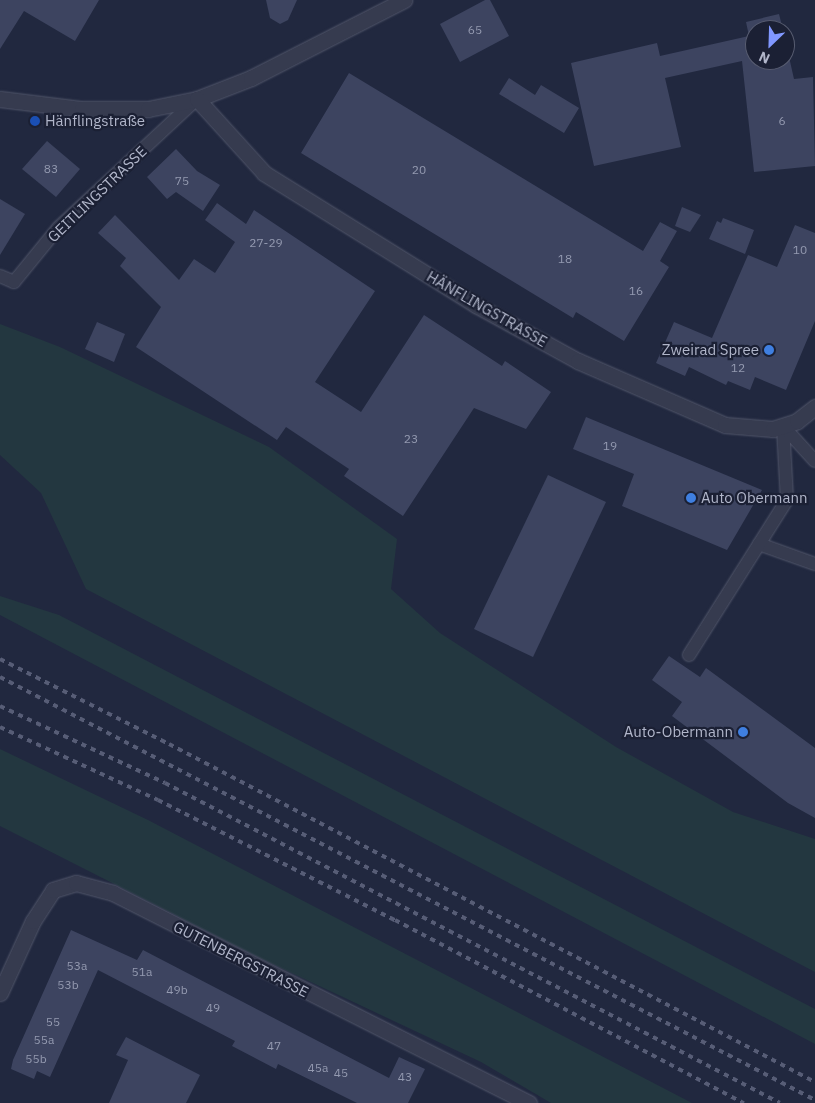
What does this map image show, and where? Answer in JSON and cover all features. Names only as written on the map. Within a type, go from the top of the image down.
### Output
[{"type":"street","name":"GEITLINGSTRASSE","points":[[0,99],[82,110],[148,109],[196,99],[251,78],[404,0]]},
{"type":"street","name":"HÄNFLINGSTRASSE","points":[[196,99],[264,173],[476,305],[578,361],[725,425],[747,429],[783,426],[815,407]]},
{"type":"street","name":"GUTENBERGSTRASSE","points":[[0,993],[33,921],[53,890],[76,882],[113,893],[258,969],[474,1072],[530,1103]]},
{"type":"lane","name":"GEITLINGSTRASSE","points":[[0,276],[14,282],[58,228],[196,99]]},
{"type":"lane","points":[[783,426],[815,461]]},
{"type":"lane","points":[[689,655],[787,500],[783,426]]},
{"type":"lane","points":[[759,544],[815,564]]},
{"type":"shaded area","points":[[0,324],[60,347],[269,447],[397,539],[391,589],[440,633],[616,747],[733,812],[815,839],[815,972],[86,589],[41,493],[0,455]]},
{"type":"shaded area","points":[[0,596],[59,615],[815,1009],[815,1044],[0,615]]},
{"type":"shaded area","points":[[0,749],[148,820],[692,1103],[551,1103],[481,1062],[264,960],[0,826]]},
{"type":"building","points":[[0,0],[99,0],[75,41],[24,11],[0,49]]},
{"type":"building","points":[[266,0],[297,0],[288,20],[280,24],[270,18]]},
{"type":"building","points":[[485,0],[490,0],[509,36],[460,62],[440,24]]},
{"type":"building","points":[[779,14],[780,20],[754,20]]},
{"type":"building","points":[[745,37],[745,70],[792,70],[794,79],[813,77],[815,166],[754,172],[742,61],[665,78],[681,147],[594,166],[571,63],[657,43],[660,56]]},
{"type":"building","points":[[349,73],[643,251],[660,222],[677,231],[660,261],[669,267],[624,341],[576,312],[573,318],[301,153]]},
{"type":"building","points":[[509,78],[535,95],[541,85],[579,108],[564,133],[499,94]]},
{"type":"building","points":[[47,141],[80,169],[56,197],[22,169]]},
{"type":"building","points":[[176,149],[197,171],[220,185],[203,211],[176,192],[167,199],[147,177]]},
{"type":"building","points":[[0,199],[25,214],[0,255]]},
{"type":"building","points":[[217,203],[246,224],[254,210],[375,291],[315,382],[361,412],[424,315],[502,366],[505,361],[551,392],[526,429],[474,408],[403,516],[344,476],[349,469],[286,427],[277,440],[136,347],[161,307],[120,266],[126,258],[98,233],[115,215],[179,280],[194,259],[215,273],[235,242],[205,220]]},
{"type":"building","points":[[682,207],[701,215],[690,232],[675,226]]},
{"type":"building","points":[[723,218],[754,230],[745,254],[709,239],[717,221],[721,223]]},
{"type":"building","points":[[795,225],[815,233],[815,321],[786,390],[755,377],[750,390],[728,381],[726,385],[689,367],[685,376],[656,363],[674,322],[712,338],[748,255],[777,267]]},
{"type":"building","points":[[97,322],[125,334],[114,362],[85,349]]},
{"type":"building","name":"Auto Obermann","points":[[586,417],[762,490],[727,550],[622,506],[634,474],[573,449]]},
{"type":"building","points":[[548,475],[606,502],[533,657],[474,629]]},
{"type":"building","name":"Auto-Obermann","points":[[669,656],[700,677],[706,668],[815,748],[815,818],[788,803],[672,716],[682,702],[652,680]]},
{"type":"building","points":[[71,930],[137,960],[143,950],[389,1078],[399,1057],[425,1069],[408,1103],[357,1103],[278,1064],[276,1069],[232,1046],[235,1041],[98,970],[50,1077],[37,1071],[34,1079],[11,1069],[13,1060]]},
{"type":"building","points":[[126,1037],[200,1075],[186,1103],[109,1103],[128,1060],[116,1055]]},
{"type":"railway","points":[[0,659],[169,744],[815,1082]]},
{"type":"railway","points":[[0,677],[815,1100]]},
{"type":"railway","points":[[0,706],[165,783],[780,1103]]},
{"type":"railway","points":[[0,727],[158,800],[395,920],[744,1103]]},
{"type":"place","name":"Hänflingstraße","points":[[35,121]]},
{"type":"place","name":"Zweirad Spree","points":[[769,350]]},
{"type":"place","name":"Auto Obermann","points":[[691,498]]},
{"type":"place","name":"Auto-Obermann","points":[[743,732]]}]
